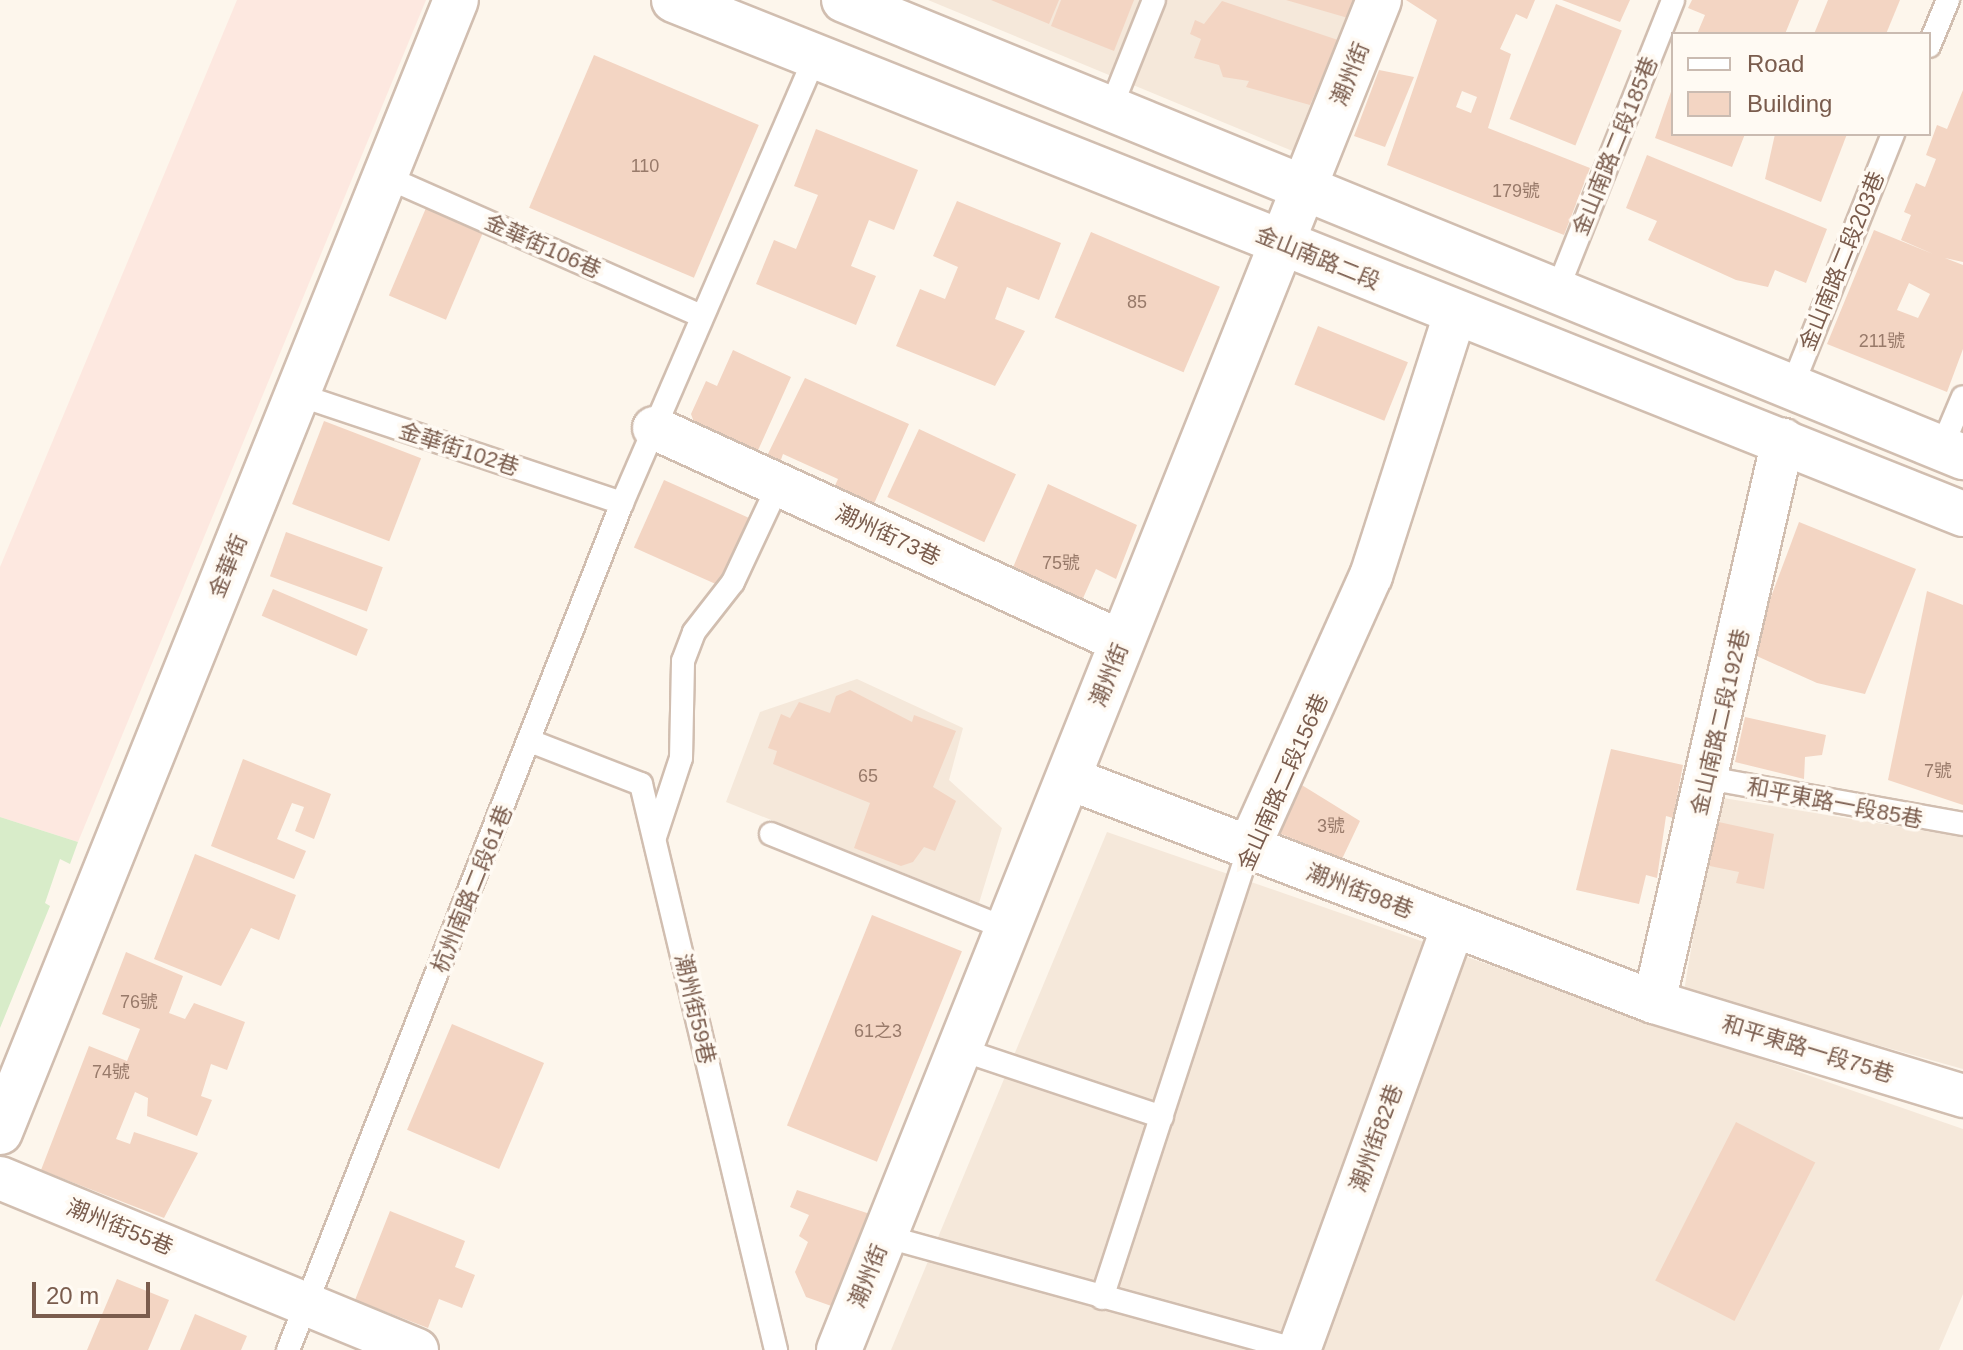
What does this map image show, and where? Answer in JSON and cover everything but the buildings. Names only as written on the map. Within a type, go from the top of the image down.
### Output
[{"type":"street","name":"金華街","points":[[0,1132],[456,0]]},
{"type":"street","name":"金山南路二段","points":[[674,0],[1963,514]]},
{"type":"street","points":[[844,0],[1306,193],[1952,453]]},
{"type":"street","name":"潮州街","points":[[839,1350],[1122,642],[1306,193],[1379,0]]},
{"type":"street","name":"金山南路二段156巷","points":[[1249,847],[1366,589],[1455,314]]},
{"type":"street","name":"潮州街73巷","points":[[654,428],[1122,642]]},
{"type":"street","name":"金山南路二段192巷","points":[[1654,1002],[1708,778],[1783,440]]},
{"type":"street","name":"潮州街98巷","points":[[1068,778],[1654,1002]]},
{"type":"street","name":"潮州街82巷","points":[[1298,1350],[1453,927]]},
{"type":"street","name":"和平東路一段75巷","points":[[1654,1002],[1963,1096]]},
{"type":"street","name":"潮州街55巷","points":[[0,1178],[417,1350]]},
{"type":"lane","points":[[1110,110],[1154,0]]},
{"type":"lane","name":"金山南路二段185巷","points":[[1556,293],[1673,0]]},
{"type":"lane","points":[[1931,41],[1948,0]]},
{"type":"lane","name":"杭州南路二段61巷","points":[[288,1350],[622,503],[816,55]]},
{"type":"lane","name":"金山南路二段203巷","points":[[1791,389],[1892,136]]},
{"type":"lane","name":"金華街106巷","points":[[384,176],[702,316]]},
{"type":"lane","name":"金華街102巷","points":[[296,394],[622,503]]},
{"type":"lane","points":[[1952,453],[1963,397]]},
{"type":"lane","points":[[654,838],[681,758],[683,661],[694,632],[733,582],[779,484]]},
{"type":"lane","name":"潮州街59巷","points":[[530,741],[641,784],[776,1350]]},
{"type":"lane","name":"和平東路一段85巷","points":[[1708,778],[1963,824]]},
{"type":"lane","points":[[771,834],[1007,929]]},
{"type":"lane","name":"金山南路二段156巷","points":[[1102,1298],[1249,847]]},
{"type":"lane","points":[[959,1049],[1162,1117]]},
{"type":"lane","name":"潮州街82巷","points":[[884,1236],[1298,1350]]},
{"type":"shaded area","points":[[237,0],[426,0],[78,842],[0,817],[0,567]]},
{"type":"shaded area","points":[[928,0],[1355,0],[1295,152]]},
{"type":"shaded area","points":[[857,679],[963,728],[949,780],[1002,828],[979,903],[726,802],[760,712]]},
{"type":"shaded area","points":[[1717,797],[1963,837],[1963,1069],[1684,991]]},
{"type":"shaded area","points":[[1107,832],[1963,1129],[1963,1294],[1939,1350],[891,1350]]},
{"type":"green space","points":[[0,817],[78,842],[70,864],[60,859],[45,903],[50,906],[0,1028]]}]
